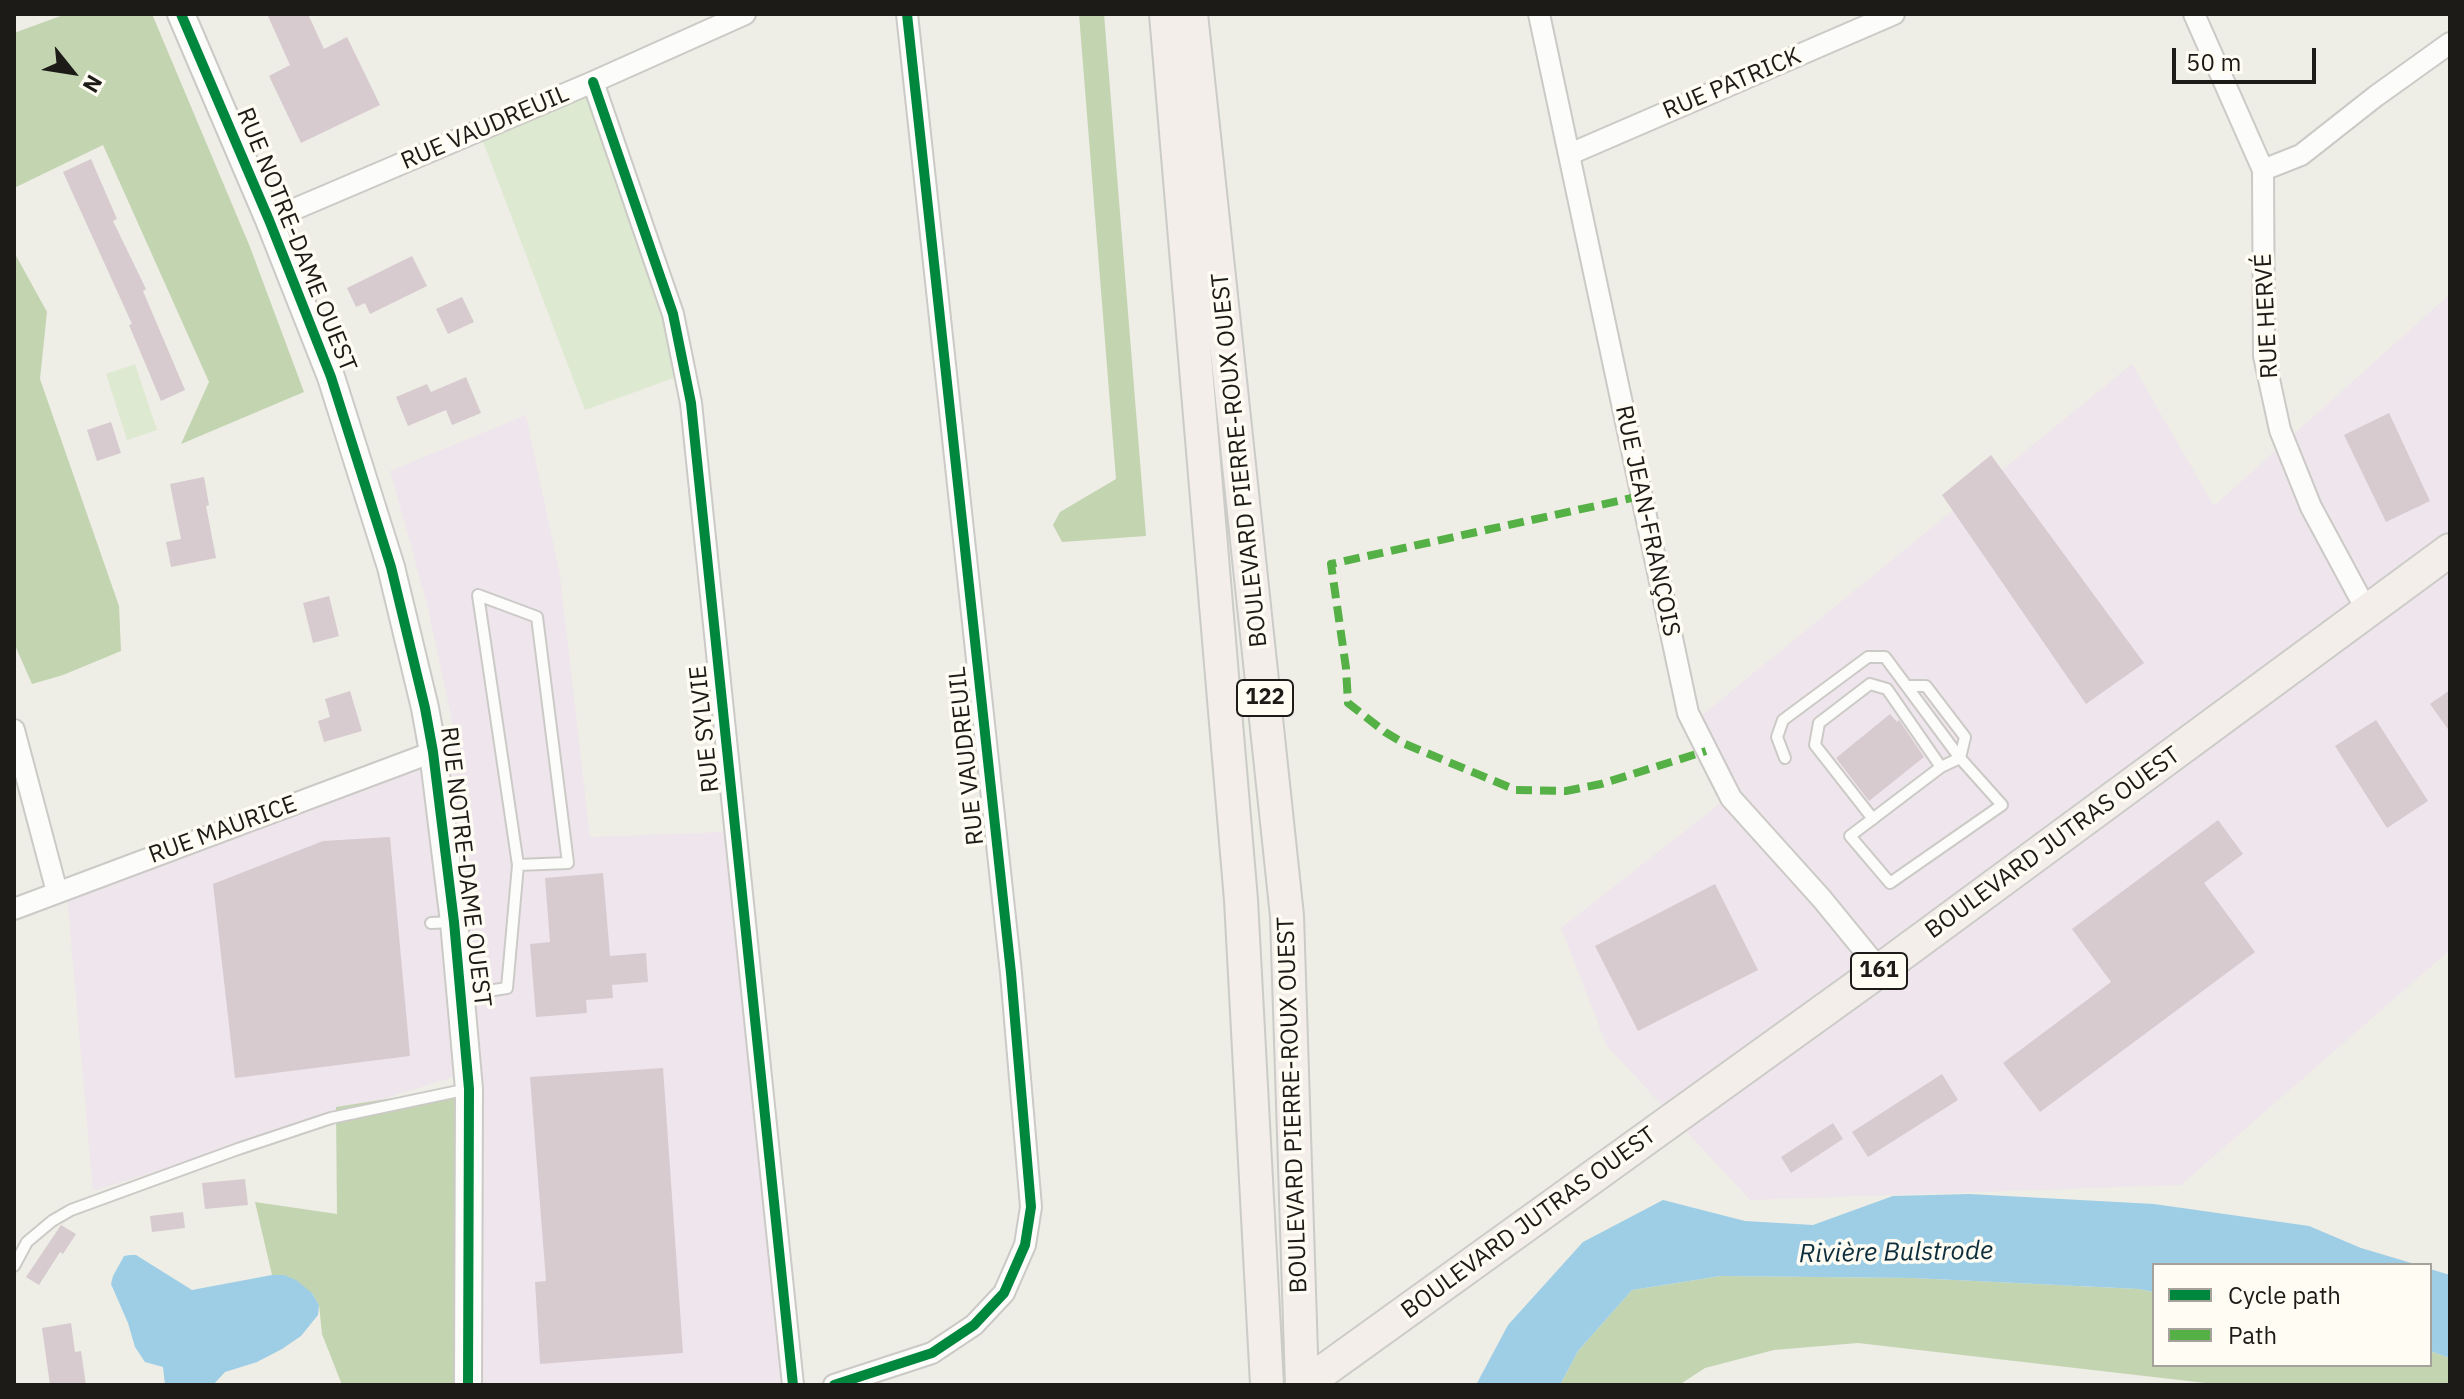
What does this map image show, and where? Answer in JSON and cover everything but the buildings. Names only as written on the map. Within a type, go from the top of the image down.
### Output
[{"type":"main road","name":"BOULEVARD PIERRE-ROUX OUEST","points":[[1166,14],[1241,900],[1267,1385]]},
{"type":"main road","name":"BOULEVARD PIERRE-ROUX OUEST","points":[[1191,14],[1287,916],[1303,1385]]},
{"type":"main road","name":"BOULEVARD JUTRAS OUEST","points":[[1303,1385],[1880,970],[2450,550]]},
{"type":"street","name":"RUE NOTRE-DAME OUEST","points":[[181,14],[269,220],[331,377],[391,567],[425,708],[433,752],[442,923],[462,995],[469,1089],[465,1383]]},
{"type":"street","name":"RUE VAUDREUIL","points":[[269,220],[745,14]]},
{"type":"street","name":"RUE VAUDREUIL","points":[[834,1385],[932,1353],[974,1325],[1004,1293],[1025,1245],[1031,1207],[1009,957],[907,14]]},
{"type":"street","name":"RUE JEAN-FRANÇOIS","points":[[1539,14],[1688,713],[1731,798],[1822,899],[1880,970]]},
{"type":"street","name":"RUE PATRICK","points":[[1570,154],[1894,14]]},
{"type":"street","name":"RUE HERVÉ","points":[[2194,14],[2263,170],[2264,356],[2280,430],[2311,507],[2367,611]]},
{"type":"street","points":[[2263,170],[2301,155],[2450,43]]},
{"type":"street","name":"RUE SYLVIE","points":[[593,82],[673,314],[691,403],[793,1385]]},
{"type":"street","points":[[14,730],[57,892]]},
{"type":"street","name":"RUE MAURICE","points":[[14,909],[433,752]]},
{"type":"lane","points":[[462,995],[507,988],[518,865],[478,595],[537,617],[568,863],[518,865]]},
{"type":"lane","points":[[1785,758],[1777,737],[1783,720],[1868,657],[1885,657],[1960,758],[2002,805],[1890,883],[1850,836],[1941,767],[1960,758]]},
{"type":"lane","points":[[1873,819],[1815,745],[1819,723],[1870,684],[1887,689],[1941,767]]},
{"type":"lane","points":[[1907,686],[1926,686],[1965,737],[1960,758]]},
{"type":"lane","points":[[14,1266],[27,1242],[71,1210],[331,1118],[469,1089]]},
{"type":"shaded area","points":[[2450,294],[2450,950],[2181,1185],[1750,1200],[1607,1046],[1561,928],[1736,791],[1701,716],[2132,364],[2214,506]]},
{"type":"shaded area","points":[[526,415],[560,576],[590,837],[728,832],[792,1385],[460,1385],[456,1076],[93,1191],[67,895],[456,740],[427,604],[390,471]]},
{"type":"green space","points":[[66,14],[152,14],[250,247],[304,392],[181,444],[209,382],[103,145],[14,188],[14,33]]},
{"type":"green space","points":[[1079,14],[1104,14],[1146,536],[1062,542],[1053,525],[1060,512],[1116,479]]},
{"type":"green space","points":[[593,82],[685,374],[585,410],[479,131]]},
{"type":"green space","points":[[14,252],[47,312],[40,379],[119,606],[121,651],[32,684],[14,643]]},
{"type":"green space","points":[[135,364],[157,430],[127,440],[106,374]]},
{"type":"green space","points":[[456,1088],[461,1275],[455,1385],[342,1385],[322,1334],[319,1305],[312,1293],[284,1275],[272,1275],[255,1202],[337,1214],[336,1107]]},
{"type":"green space","points":[[1721,1276],[1913,1278],[2139,1289],[2152,1292],[2152,1367],[2432,1367],[2432,1352],[2450,1358],[2450,1385],[2223,1385],[1858,1343],[1774,1350],[1705,1368],[1679,1385],[1560,1385],[1578,1351],[1632,1290]]},
{"type":"water","name":"Rivière Bulstrode","points":[[1969,1194],[2154,1204],[2309,1226],[2361,1248],[2411,1263],[2152,1263],[2152,1292],[1913,1278],[1721,1276],[1632,1290],[1578,1351],[1560,1385],[1476,1385],[1508,1325],[1583,1242],[1663,1200],[1745,1221],[1813,1225],[1893,1196]]},
{"type":"water","points":[[136,1255],[192,1290],[284,1275],[312,1293],[319,1305],[318,1315],[301,1336],[282,1349],[257,1362],[225,1372],[213,1385],[165,1385],[163,1367],[145,1362],[135,1347],[111,1284],[124,1256]]},
{"type":"water","points":[[2432,1270],[2450,1275],[2450,1358],[2432,1352]]},
{"type":"marked path","points":[[1641,496],[1331,564],[1348,703],[1405,744],[1516,790],[1566,791],[1601,784],[1706,751]]},
{"type":"cycle path","points":[[181,14],[269,220],[331,377],[391,567],[425,708],[454,922],[469,1089],[468,1385]]},
{"type":"cycle path","points":[[834,1385],[932,1353],[974,1325],[1004,1293],[1025,1245],[1031,1207],[1011,973],[907,14]]},
{"type":"cycle path","points":[[593,82],[673,314],[691,403],[793,1385]]}]
